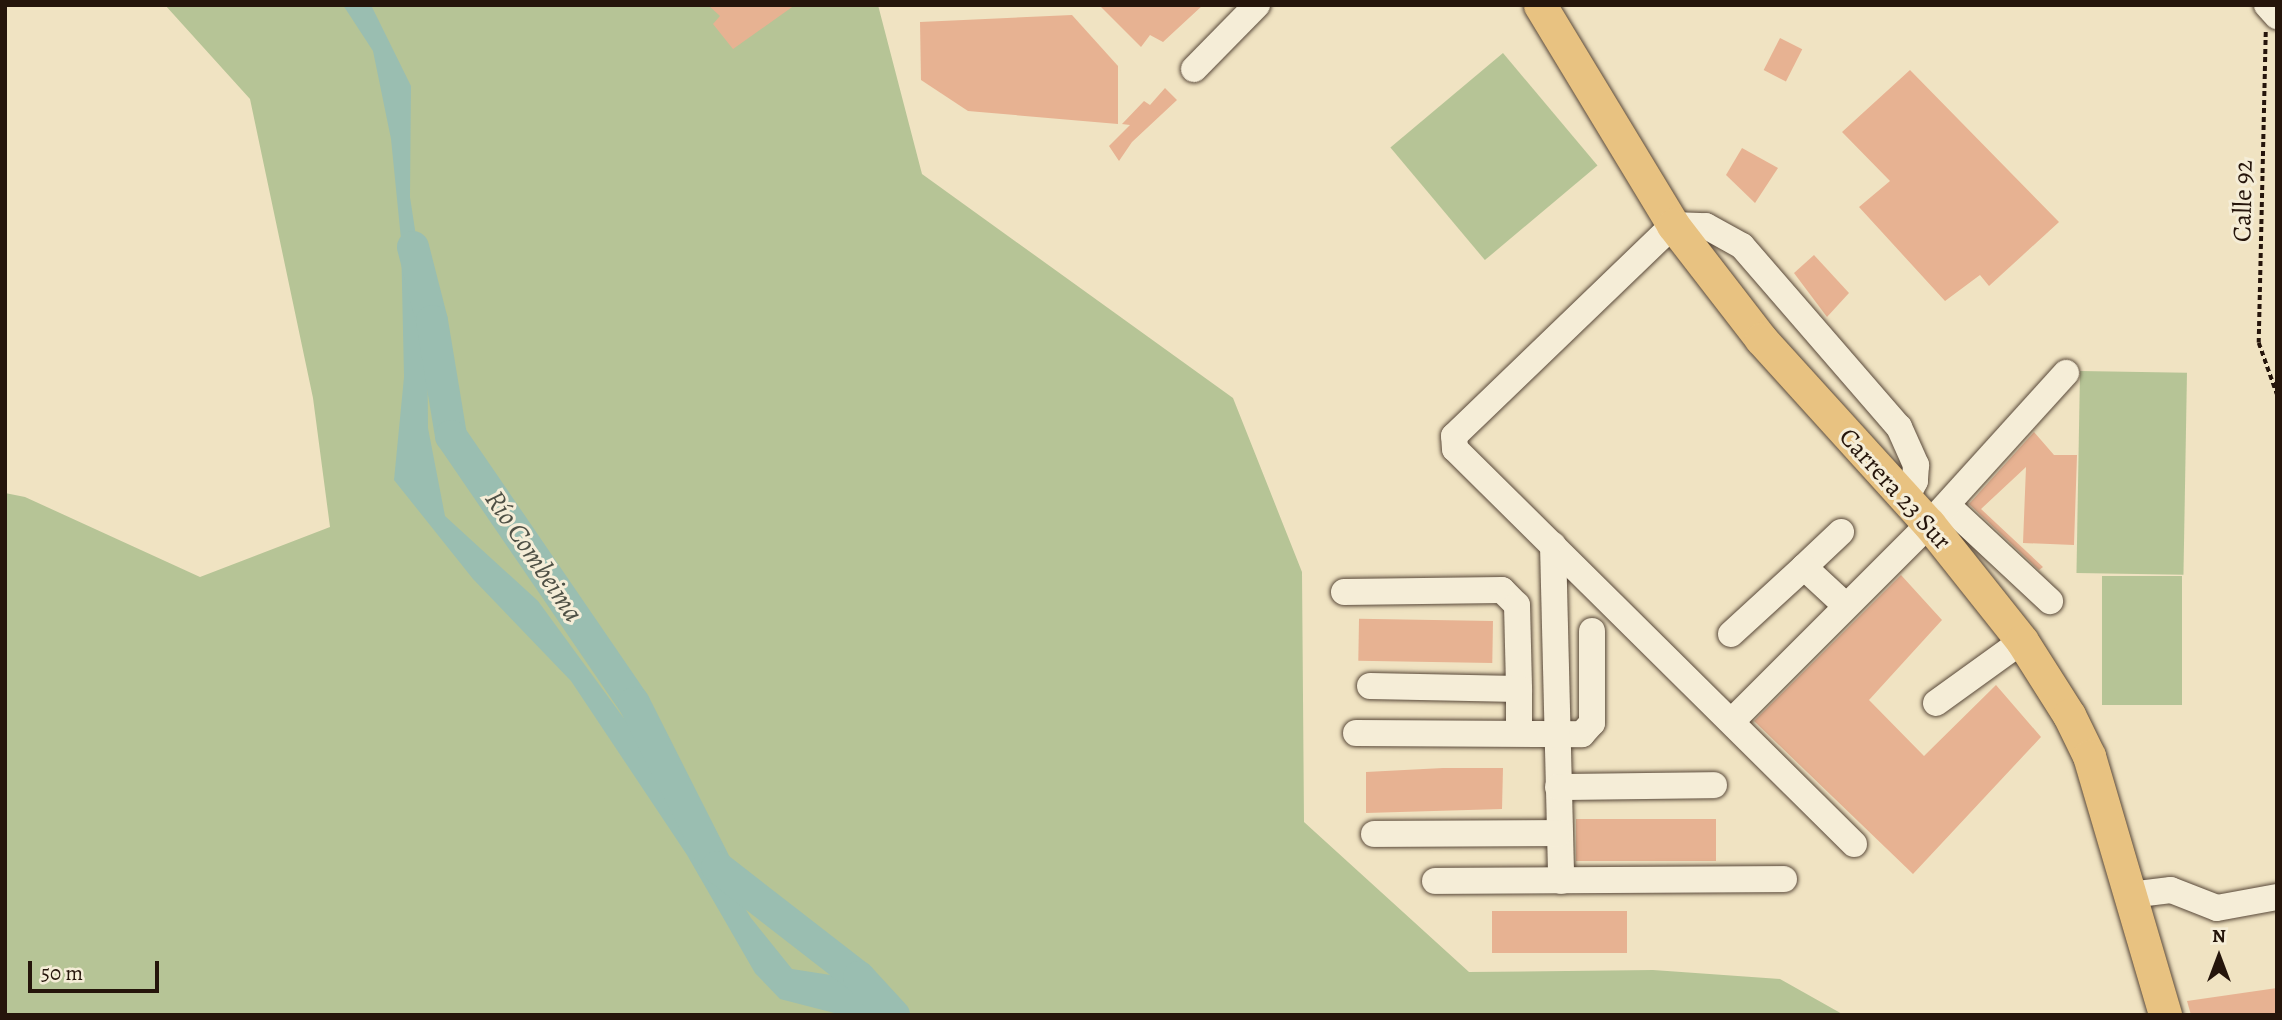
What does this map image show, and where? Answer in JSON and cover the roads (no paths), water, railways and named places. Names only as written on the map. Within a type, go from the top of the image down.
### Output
[{"type":"main road","name":"Carrera 23 Sur","points":[[1540,5],[1673,225],[1760,339],[1905,500],[1938,514],[2022,641],[2089,756],[2165,1015]]},
{"type":"street","points":[[1194,69],[1257,5]]},
{"type":"street","points":[[1854,844],[1632,620],[1455,449],[1454,436],[1673,225],[1706,226],[1742,246],[1899,427],[1916,465],[1915,481],[1905,500]]},
{"type":"street","points":[[1732,721],[1844,604],[1938,514],[2066,373]]},
{"type":"street","points":[[1938,514],[2050,601]]},
{"type":"street","points":[[1731,634],[1841,532]]},
{"type":"street","points":[[1553,545],[1560,881]]},
{"type":"street","points":[[1804,567],[1844,604]]},
{"type":"street","points":[[1345,592],[1502,590],[1517,605],[1519,733]]},
{"type":"street","points":[[1555,609],[1592,631],[1632,620]]},
{"type":"street","points":[[1356,733],[1582,734],[1592,723],[1592,631]]},
{"type":"street","points":[[1936,703],[2022,641]]},
{"type":"street","points":[[1370,687],[1519,688]]},
{"type":"street","points":[[1559,787],[1714,785]]},
{"type":"street","points":[[1374,834],[1559,833]]},
{"type":"street","points":[[1435,881],[1784,879]]},
{"type":"street","points":[[2130,895],[2171,890],[2217,908],[2277,897]]},
{"type":"water","points":[[343,5],[371,5],[411,86],[410,197],[427,308],[428,428],[445,516],[538,601],[650,754],[751,918],[792,969],[837,976],[907,1015],[842,1015],[780,999],[755,973],[687,855],[571,681],[473,579],[394,480],[404,377],[401,239],[391,139],[373,51]]},
{"type":"waterway","name":"Río Combeima","points":[[413,247],[432,321],[451,436],[634,703],[717,867],[859,977],[894,1015]]}]
